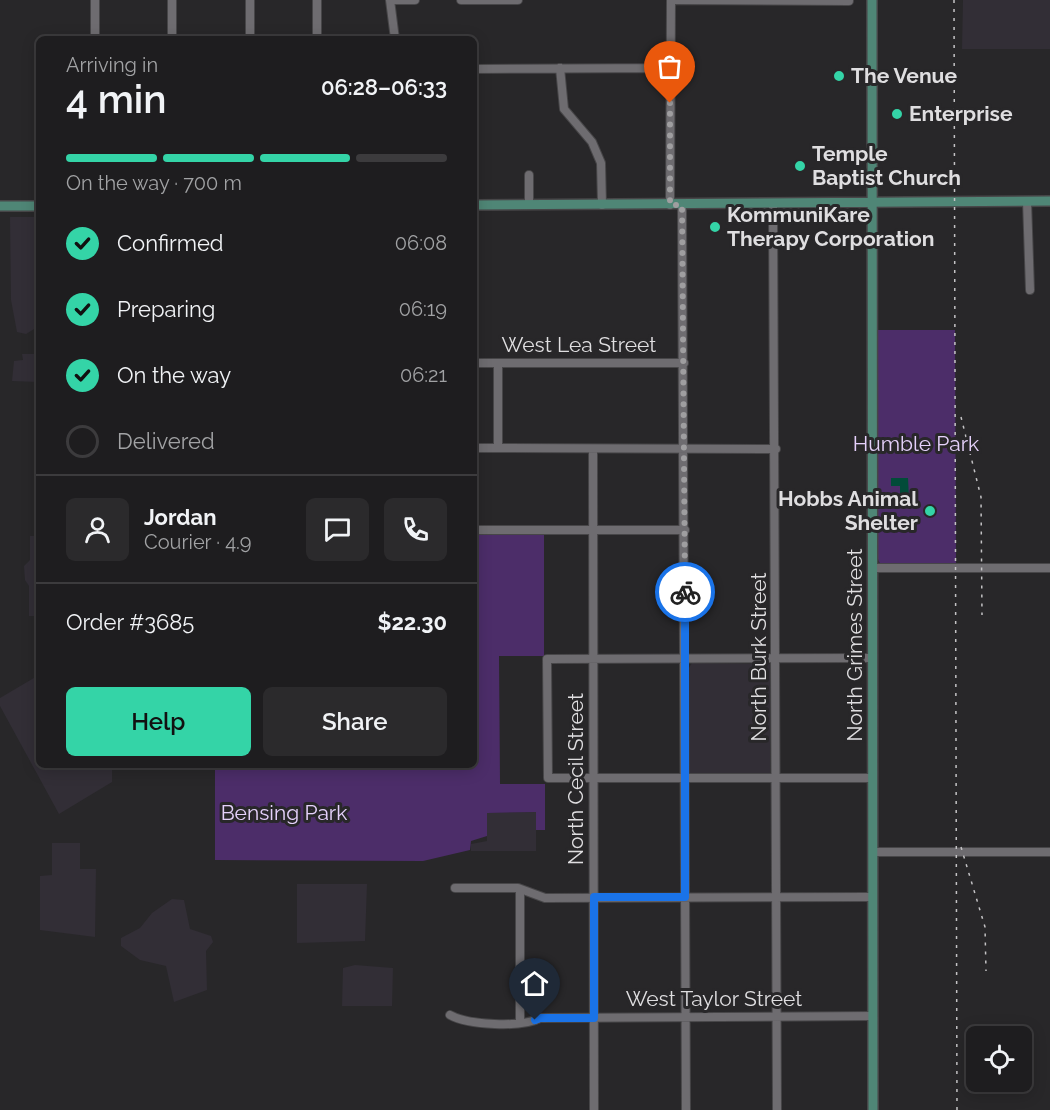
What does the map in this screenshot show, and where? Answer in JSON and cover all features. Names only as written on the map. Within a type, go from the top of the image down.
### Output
[{"type":"main road","name":"North Grimes Street","points":[[872,0],[873,1110]]},
{"type":"main road","points":[[477,205],[1050,201]]},
{"type":"main road","points":[[0,206],[36,206]]},
{"type":"street","points":[[95,0],[95,36]]},
{"type":"street","points":[[172,0],[172,36]]},
{"type":"street","points":[[250,0],[250,36]]},
{"type":"street","points":[[317,0],[317,36]]},
{"type":"street","points":[[395,36],[390,0],[415,0]]},
{"type":"street","points":[[461,0],[518,0]]},
{"type":"street","points":[[670,205],[671,0]]},
{"type":"street","points":[[676,0],[849,1]]},
{"type":"street","points":[[560,68],[564,109],[592,142],[601,163],[602,205]]},
{"type":"street","points":[[477,69],[671,68]]},
{"type":"street","points":[[529,175],[529,205]]},
{"type":"street","points":[[1026,201],[1030,290]]},
{"type":"street","name":"North Burk Street","points":[[774,204],[777,1110]]},
{"type":"street","points":[[682,205],[686,1110]]},
{"type":"street","name":"West Lea Street","points":[[477,363],[684,363]]},
{"type":"street","points":[[498,363],[498,448]]},
{"type":"street","points":[[477,448],[776,449]]},
{"type":"street","name":"North Cecil Street","points":[[593,449],[594,1110]]},
{"type":"street","points":[[477,530],[684,530]]},
{"type":"street","points":[[873,568],[1050,568]]},
{"type":"street","points":[[873,658],[547,659],[548,778],[873,778]]},
{"type":"street","points":[[873,852],[1050,852]]},
{"type":"street","points":[[455,888],[520,889],[544,898],[873,897]]},
{"type":"street","points":[[520,889],[520,1022]]},
{"type":"street","name":"West Taylor Street","points":[[450,1015],[464,1022],[520,1022],[540,1018],[873,1016]]},
{"type":"shaded area","points":[[963,0],[1050,0],[1050,49],[962,49]]},
{"type":"shaded area","points":[[10,217],[36,217],[36,328],[26,334],[17,332],[11,300]]},
{"type":"shaded area","points":[[22,354],[36,354],[36,382],[12,381],[14,361],[23,360]]},
{"type":"shaded area","points":[[891,478],[908,478],[909,499],[900,499],[900,486],[891,486]]},
{"type":"shaded area","points":[[30,536],[36,536],[36,616],[29,616],[29,586],[25,580],[24,566],[30,560]]},
{"type":"shaded area","points":[[692,663],[770,664],[770,773],[688,773],[688,669]]},
{"type":"shaded area","points":[[36,677],[36,768],[111,768],[112,782],[59,814],[0,706],[0,698]]},
{"type":"shaded area","points":[[536,812],[536,851],[471,851],[471,844],[487,841],[487,813]]},
{"type":"shaded area","points":[[52,843],[80,843],[80,869],[96,869],[95,937],[40,930],[40,876],[52,875]]},
{"type":"shaded area","points":[[297,884],[367,884],[365,941],[297,943]]},
{"type":"shaded area","points":[[172,899],[184,900],[190,929],[211,936],[213,942],[206,951],[207,990],[174,1002],[166,966],[140,960],[121,946],[121,938],[140,928],[152,913]]},
{"type":"shaded area","points":[[355,965],[393,968],[392,1006],[342,1006],[343,968]]},
{"type":"green space","name":"Humble Park","points":[[877,330],[955,330],[956,565],[885,565],[880,564],[878,559]]},
{"type":"green space","name":"Bensing Park","points":[[477,533],[544,533],[544,656],[499,656],[500,784],[545,784],[545,830],[536,830],[536,812],[487,813],[487,836],[471,841],[470,850],[423,861],[215,860],[215,768],[477,768]]},
{"type":"railway","points":[[954,0],[957,1110]]},
{"type":"railway","points":[[961,417],[981,497],[982,615]]},
{"type":"railway","points":[[961,847],[985,927],[986,971]]},
{"type":"way so far","points":[[670,103],[670,205],[682,205],[685,592]]},
{"type":"place","name":"The Venue","points":[[839,76]]},
{"type":"place","name":"Enterprise","points":[[897,114]]},
{"type":"place","name":"Temple Baptist Church","points":[[800,166]]},
{"type":"place","name":"KommuniKare Therapy Corporation","points":[[715,227]]},
{"type":"place","name":"Hobbs Animal Shelter","points":[[930,511]]},
{"type":"route","points":[[535,1020],[540,1018],[594,1018],[594,897],[685,897],[685,592]]}]
